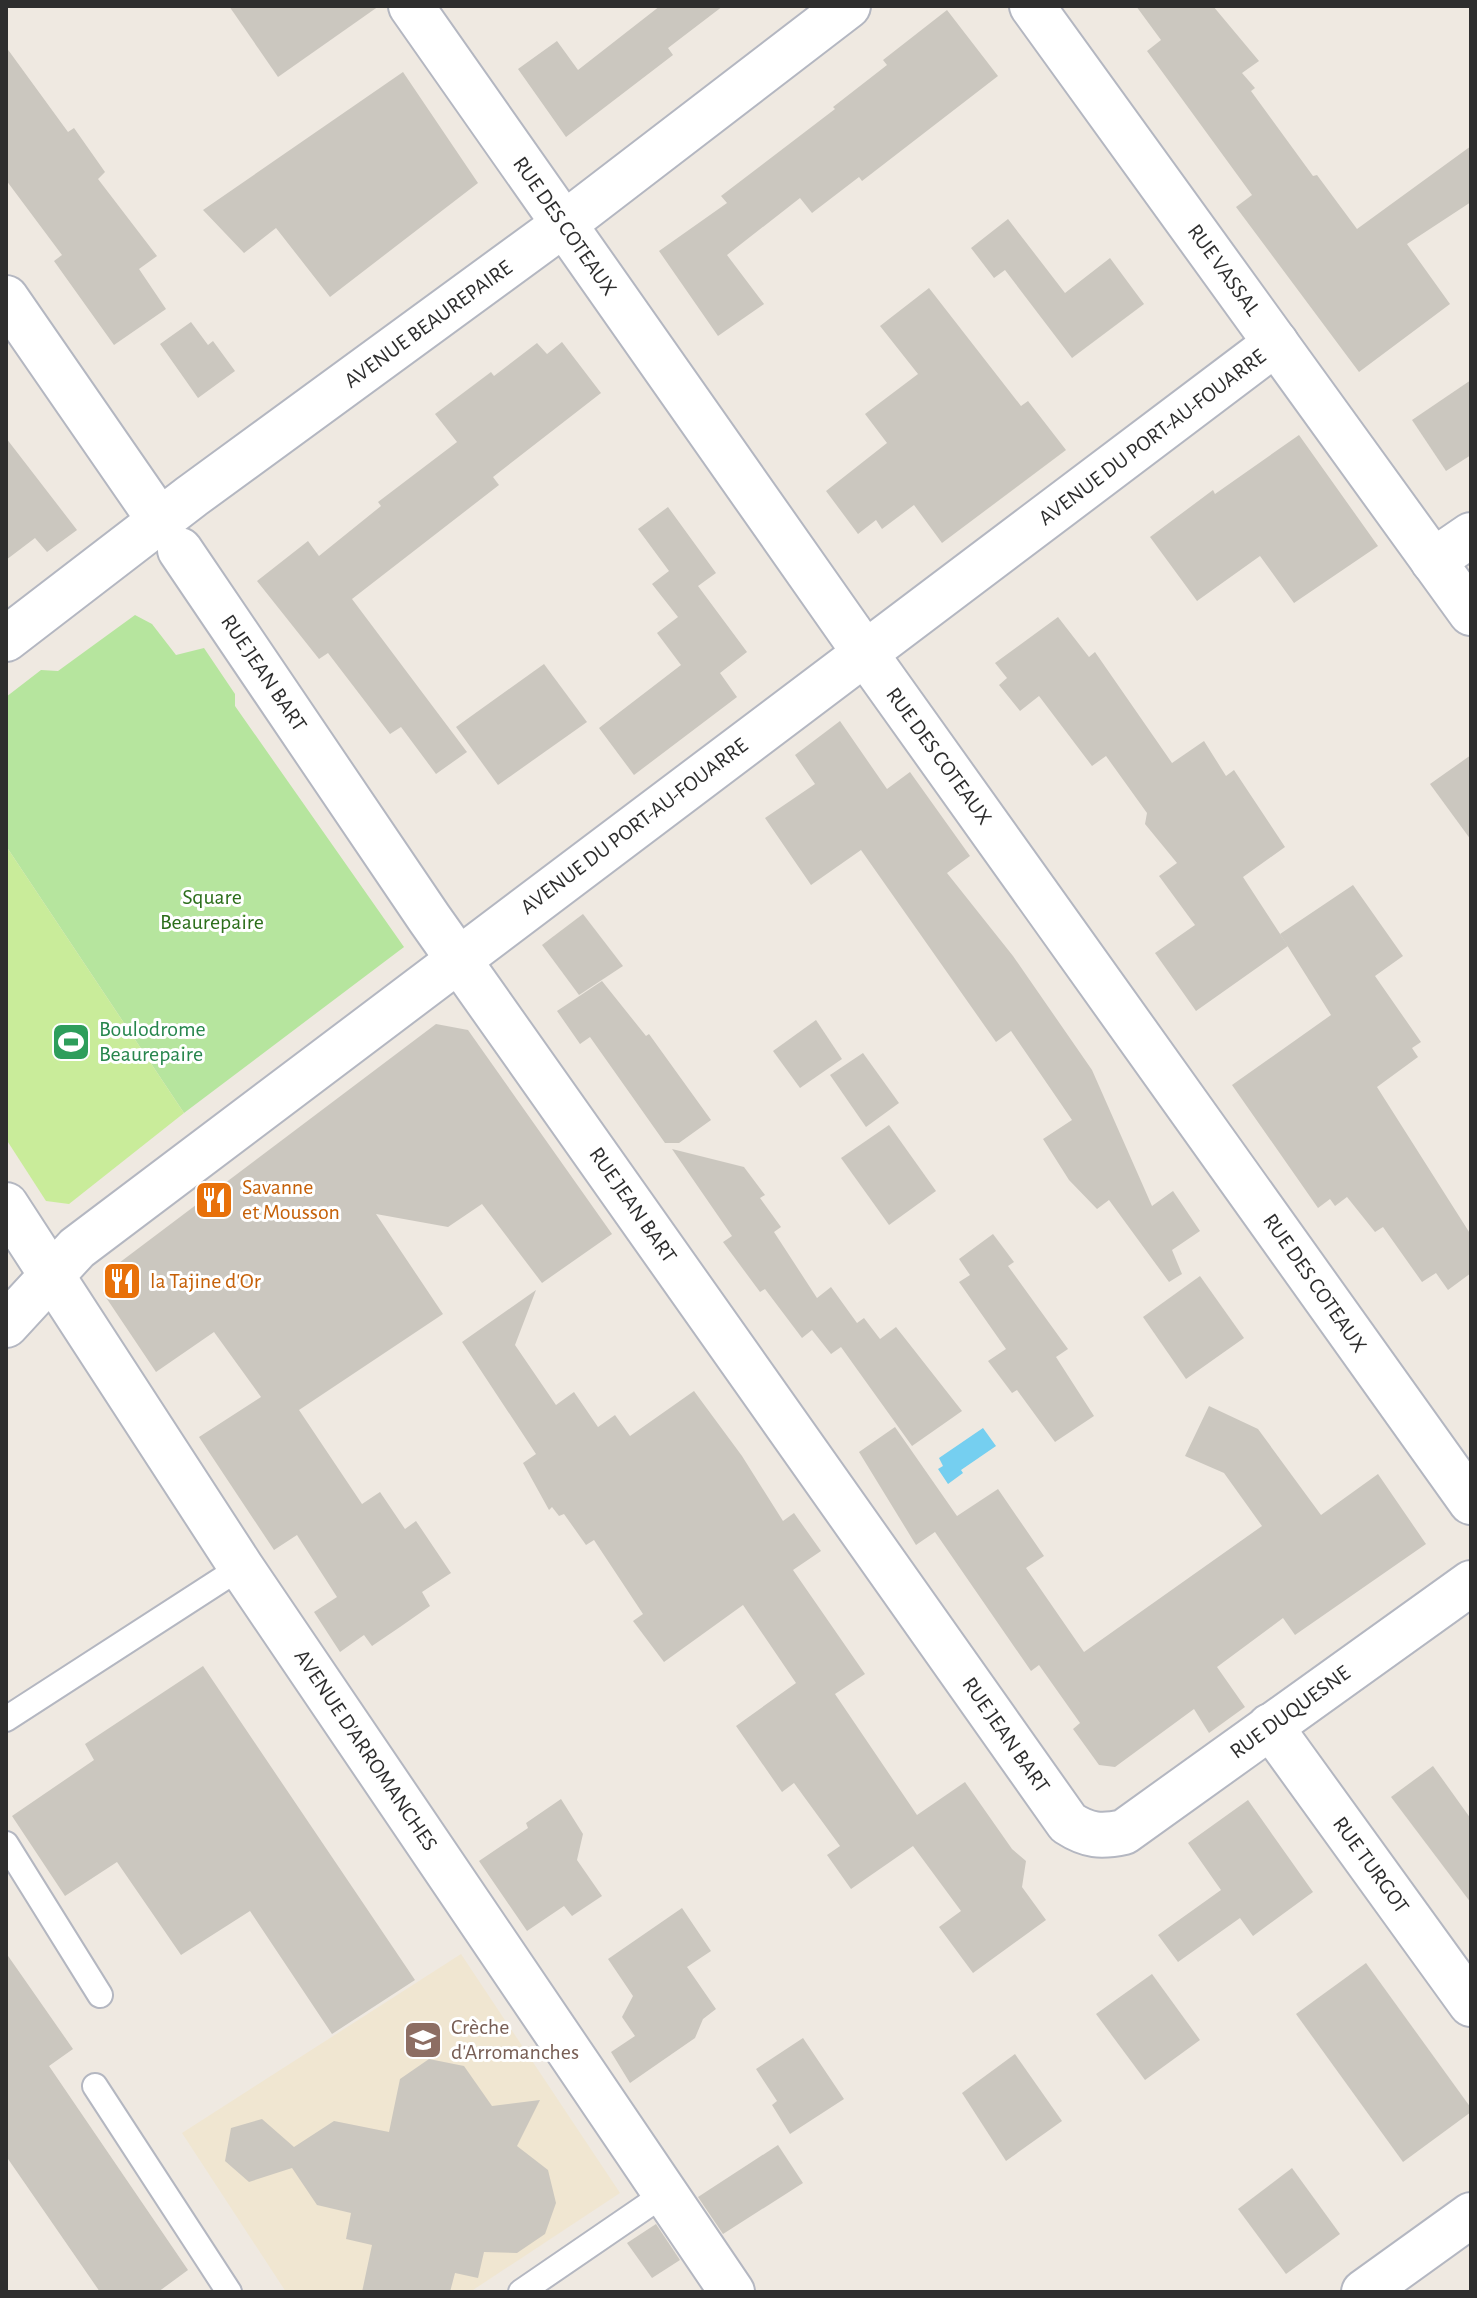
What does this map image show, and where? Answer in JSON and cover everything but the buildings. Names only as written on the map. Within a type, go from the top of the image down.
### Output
[{"type":"street","name":"RUE DES COTEAUX","points":[[411,6],[865,653],[1471,1502]]},
{"type":"street","name":"AVENUE BEAUREPAIRE","points":[[6,639],[170,535],[564,224],[848,6]]},
{"type":"street","name":"RUE VASSAL","points":[[1032,6],[1471,613]]},
{"type":"street","name":"RUE JEAN BART","points":[[6,298],[458,958],[1068,1823],[1086,1835],[1106,1836]]},
{"type":"street","name":"AVENUE DU PORT-AU-FOUARRE","points":[[6,1325],[77,1248],[1276,343]]},
{"type":"street","points":[[1433,561],[1471,535]]},
{"type":"street","name":"AVENUE D'ARROMANCHES","points":[[6,1205],[241,1567],[732,2292]]},
{"type":"street","name":"RUE DUQUESNE","points":[[1106,1836],[1124,1832],[1471,1583]]},
{"type":"street","name":"RUE TURGOT","points":[[1270,1726],[1471,2004]]},
{"type":"street","points":[[1364,2292],[1471,2215]]},
{"type":"lane","points":[[6,1719],[241,1567]]},
{"type":"lane","points":[[6,1844],[100,1995]]},
{"type":"lane","points":[[95,2086],[229,2292]]},
{"type":"lane","points":[[521,2292],[667,2192]]},
{"type":"shaded area","name":"Crèche d'Arromanches","points":[[461,1954],[620,2193],[470,2292],[286,2292],[182,2133]]},
{"type":"green space","name":"Square Beaurepaire","points":[[135,615],[152,624],[176,655],[204,648],[235,694],[235,706],[404,947],[184,1113],[6,846],[6,697],[41,670],[58,671]]},
{"type":"green space","name":"Boulodrome Beaurepaire","points":[[6,846],[184,1113],[69,1204],[46,1201],[6,1139]]},
{"type":"water","points":[[983,1428],[996,1446],[961,1470],[963,1473],[948,1484],[938,1469],[943,1466],[939,1458]]},
{"type":"place","name":"Boulodrome Beaurepaire","points":[[71,1042]]},
{"type":"place","name":"Savanne et Mousson","points":[[214,1200]]},
{"type":"place","name":"la Tajine d'Or","points":[[122,1281]]},
{"type":"place","name":"Crèche d'Arromanches","points":[[423,2040]]}]
